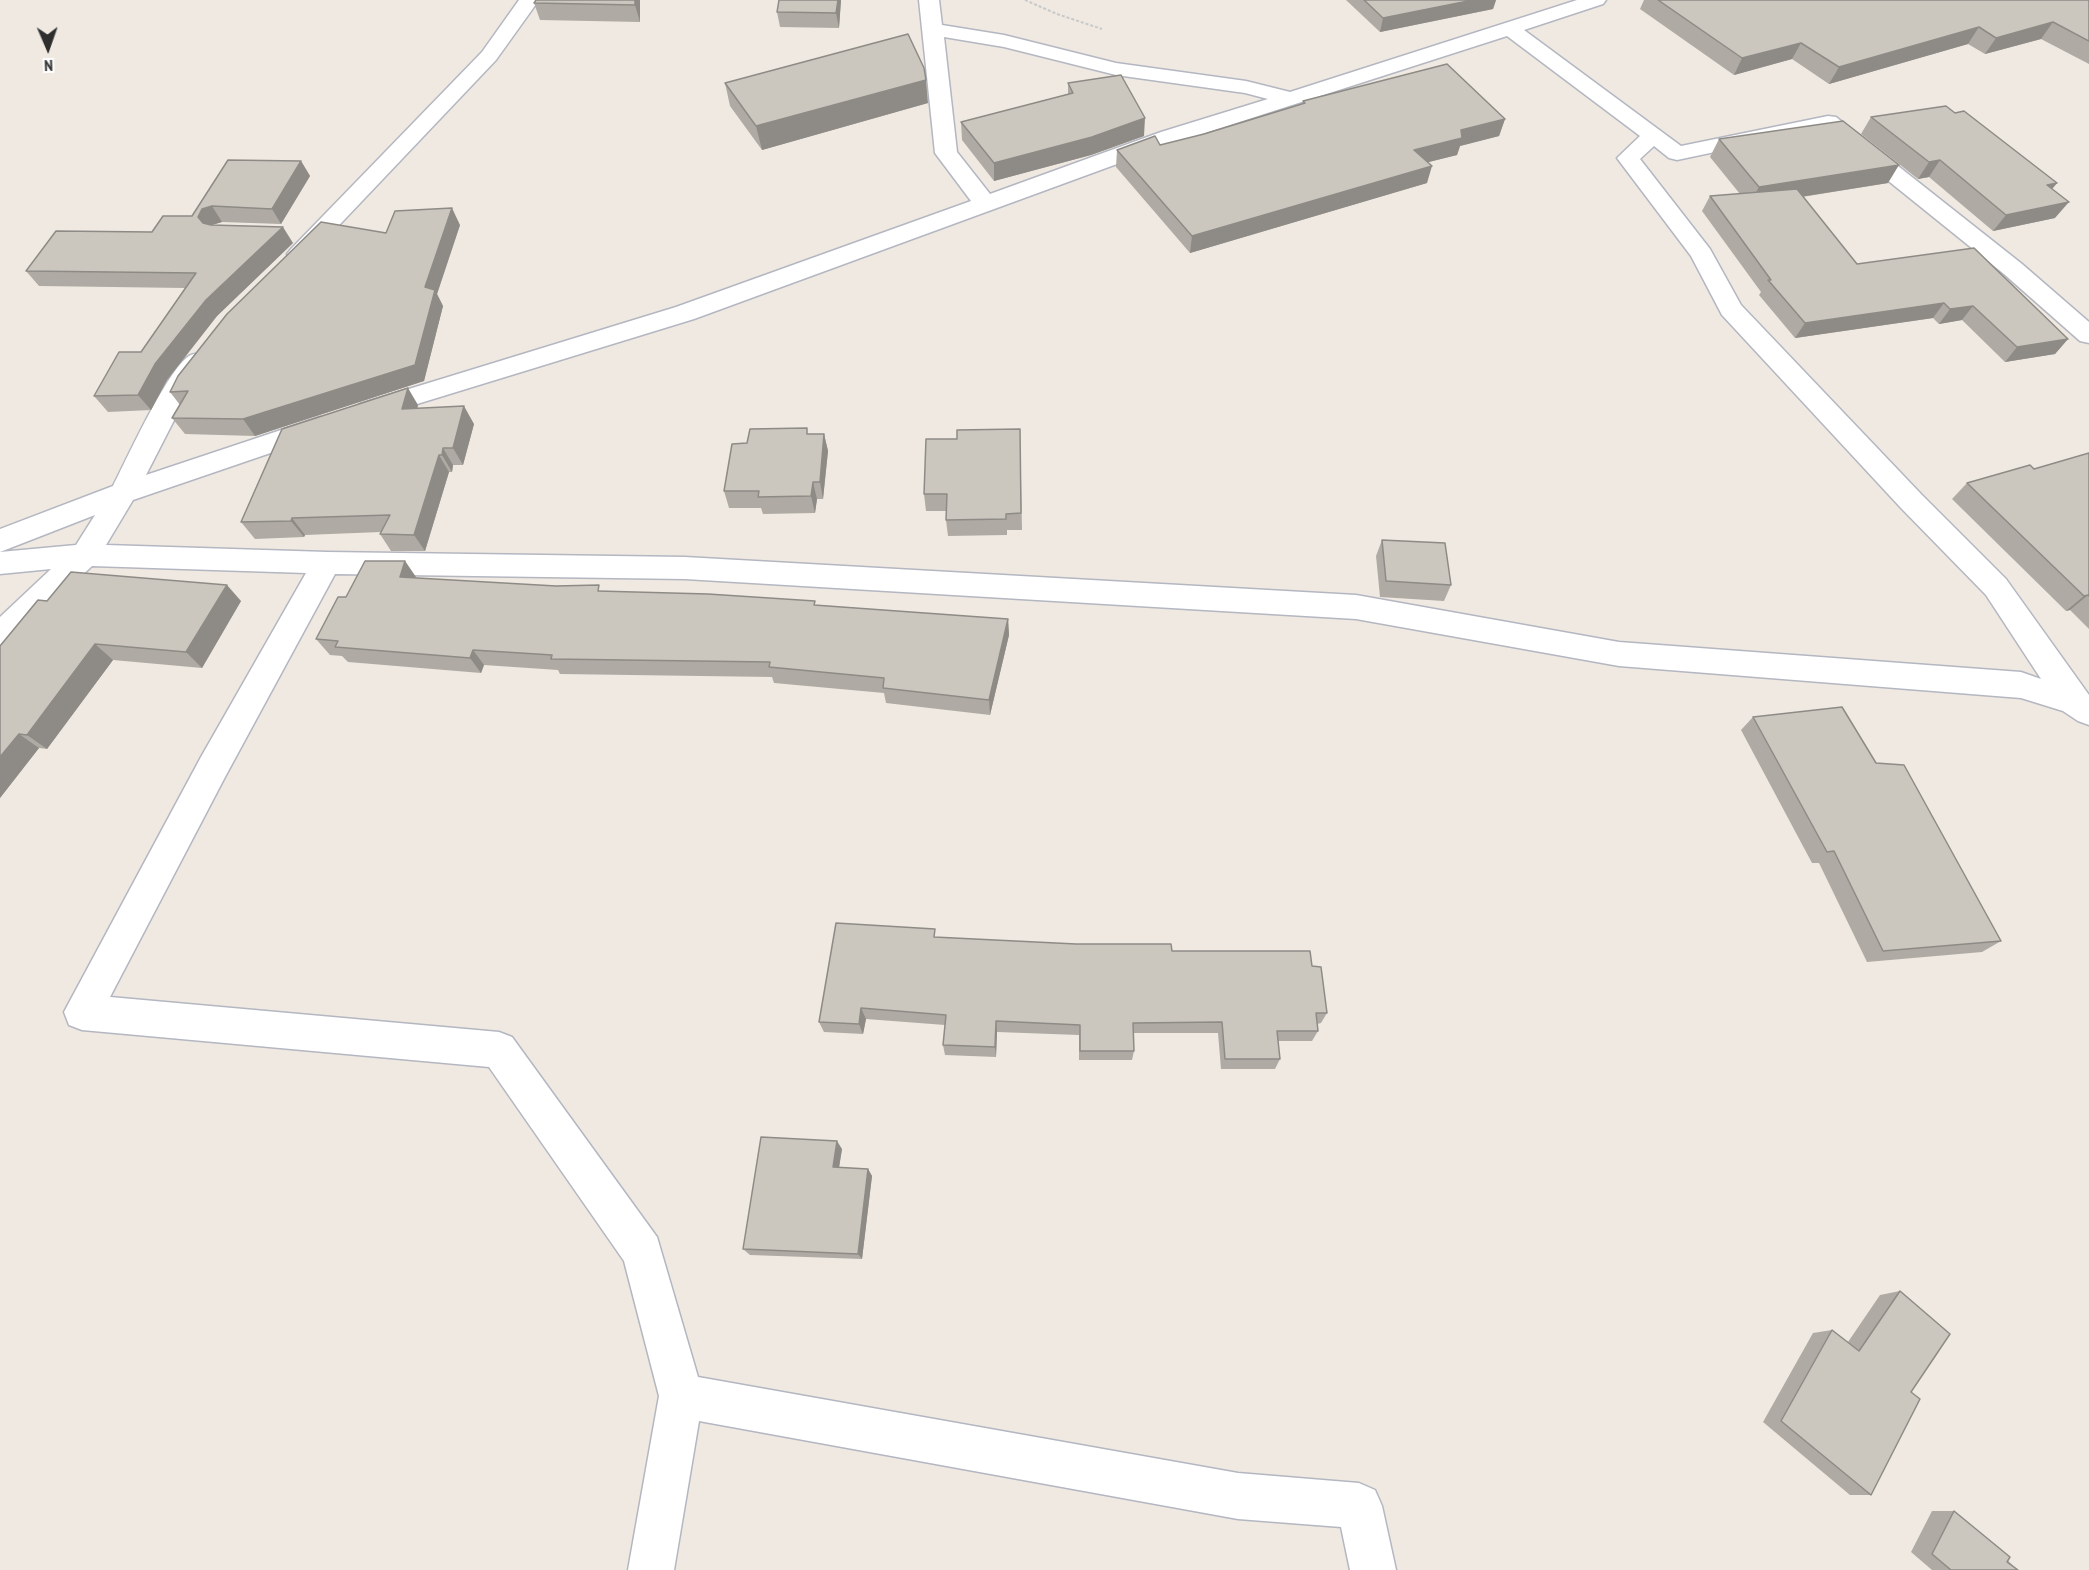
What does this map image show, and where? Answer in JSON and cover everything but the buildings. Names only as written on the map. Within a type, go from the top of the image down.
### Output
[{"type":"street","points":[[286,267],[489,56],[529,0]]},
{"type":"street","points":[[929,0],[946,153],[985,203]]},
{"type":"street","points":[[0,541],[123,493],[353,414],[685,313],[1169,137],[1510,28],[1554,7],[1596,0]]},
{"type":"street","points":[[1510,28],[1677,153],[1828,122],[2013,269],[2089,335]]},
{"type":"street","points":[[933,29],[1004,41],[1116,69],[1246,87],[1291,99]]},
{"type":"street","points":[[1653,136],[1628,158],[1702,254],[1731,309],[1911,501],[1996,587],[2082,707]]},
{"type":"street","points":[[286,234],[318,235]]},
{"type":"street","points":[[0,636],[85,555],[123,493],[178,387],[214,342]]},
{"type":"street","points":[[0,563],[85,555],[327,563],[685,568],[1356,607],[1619,654],[2021,685],[2082,707]]},
{"type":"street","points":[[327,563],[213,767],[82,1012],[499,1050],[642,1252],[681,1396],[651,1570]]},
{"type":"street","points":[[681,1396],[1238,1496],[1359,1506],[1373,1570]]}]
